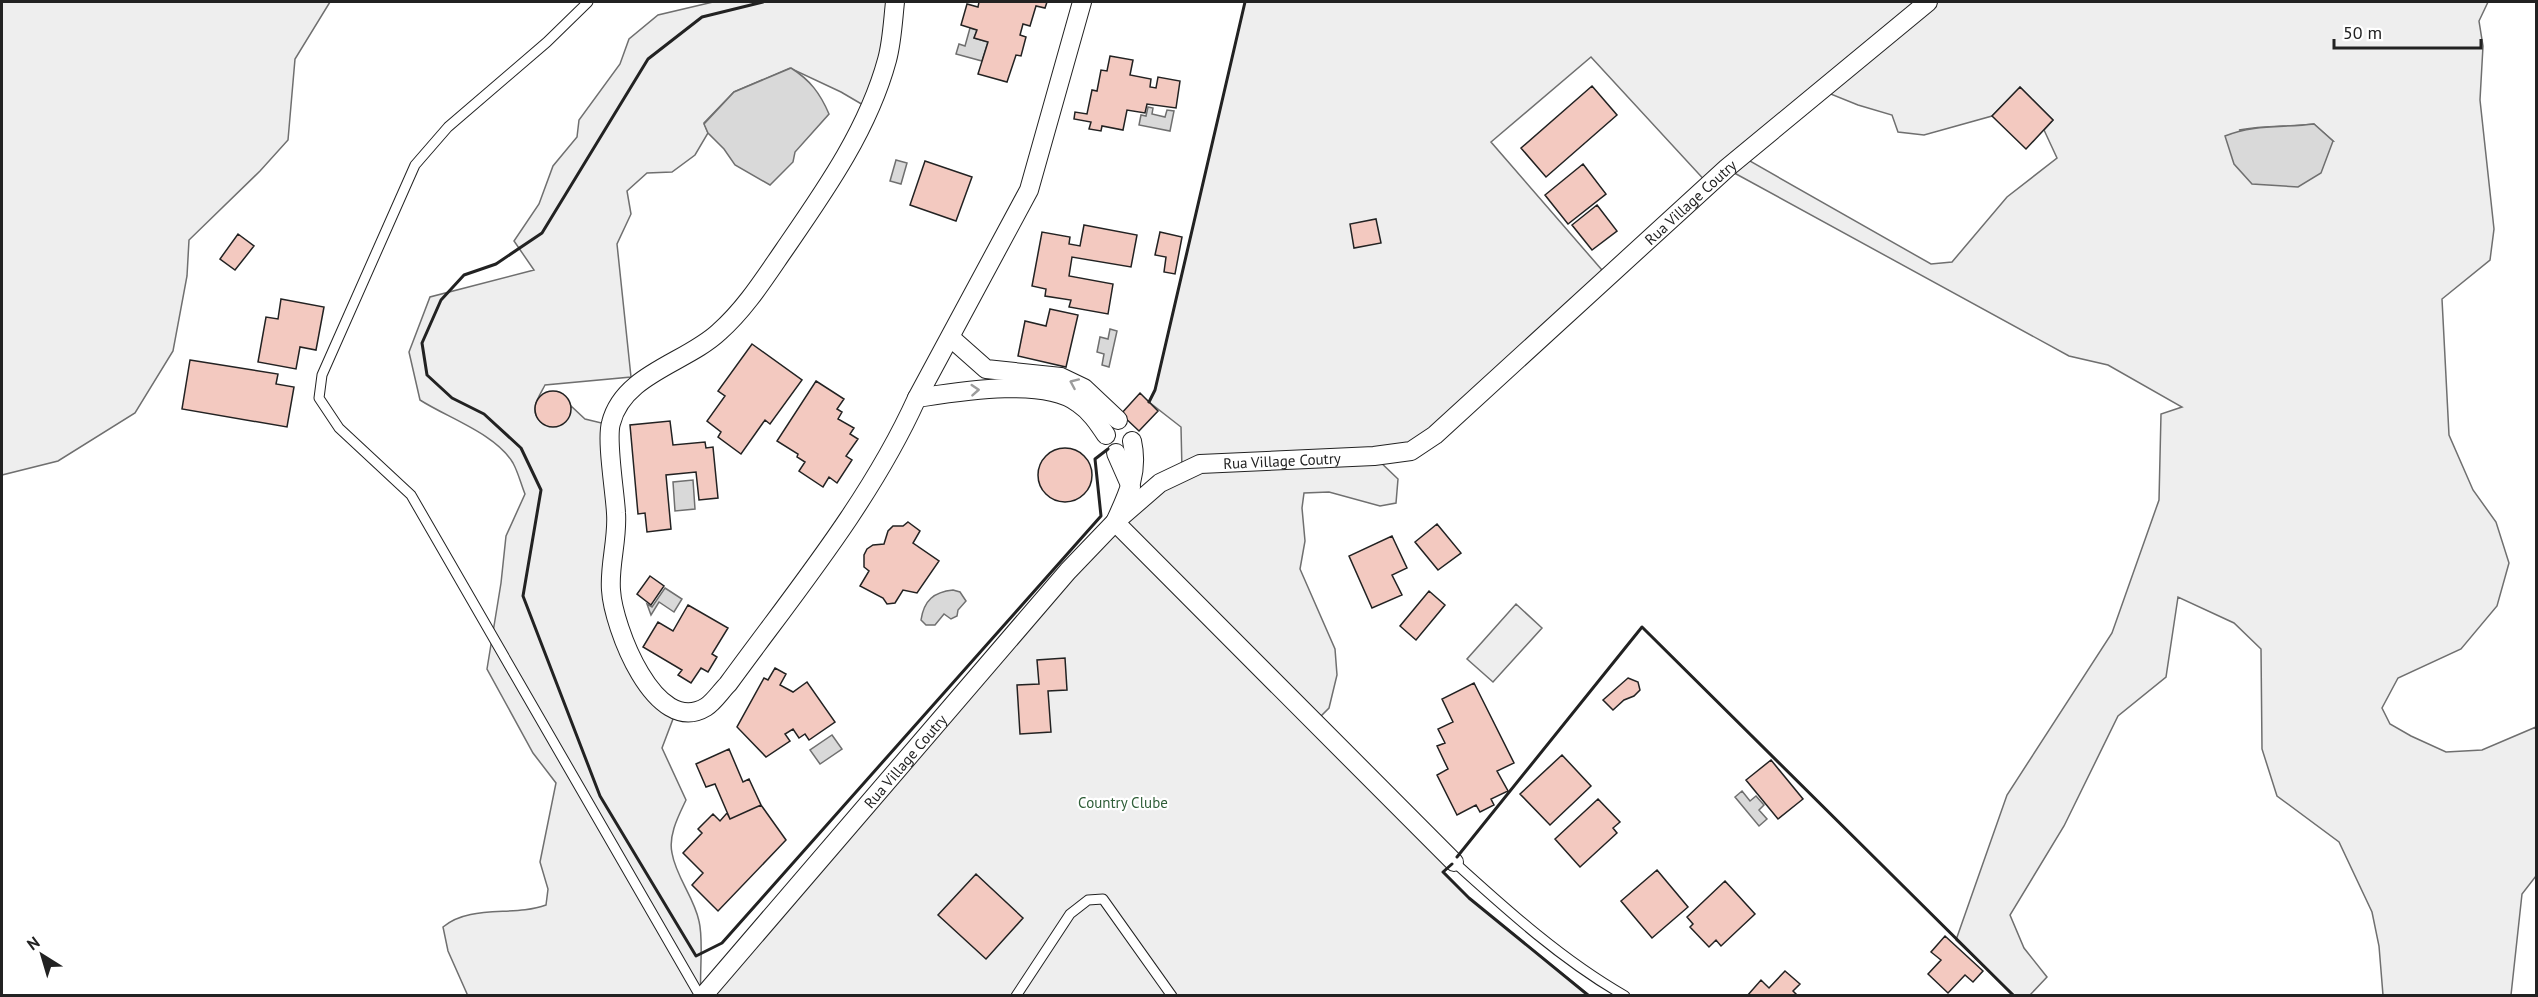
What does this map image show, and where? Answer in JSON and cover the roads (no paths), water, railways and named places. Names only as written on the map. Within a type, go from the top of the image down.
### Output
[{"type":"street","points":[[895,2],[887,59],[870,109],[824,192],[748,302],[718,333],[631,389],[617,406],[610,425],[617,516],[611,590],[620,633],[647,685],[660,700],[676,711],[687,712],[706,707],[728,684],[842,528],[903,428],[1029,190],[1082,2]]},
{"type":"street","name":"Rua Village Coutry","points":[[701,996],[1068,571],[1115,522],[1160,483],[1200,464],[1374,456],[1411,452],[1435,435],[1734,162],[1928,2]]},
{"type":"street","points":[[951,338],[986,369],[1061,377],[1084,388],[1118,420]]},
{"type":"street","points":[[917,398],[975,389],[1031,389],[1058,394],[1077,401],[1092,414],[1106,435]]},
{"type":"street","points":[[1132,441],[1136,458],[1131,487],[1115,522],[1454,862]]},
{"type":"street","points":[[1116,453],[1131,487]]},
{"type":"lane","points":[[588,2],[546,42],[448,127],[415,165],[322,375],[319,398],[339,428],[411,495],[470,594],[588,805],[701,996]]},
{"type":"lane","points":[[1454,862],[1513,916],[1601,982],[1625,996]]},
{"type":"lane","points":[[1016,996],[1070,914],[1088,900],[1104,899],[1172,996]]},
{"type":"park label","name":"Country Clube","points":[[1123,802]]}]
